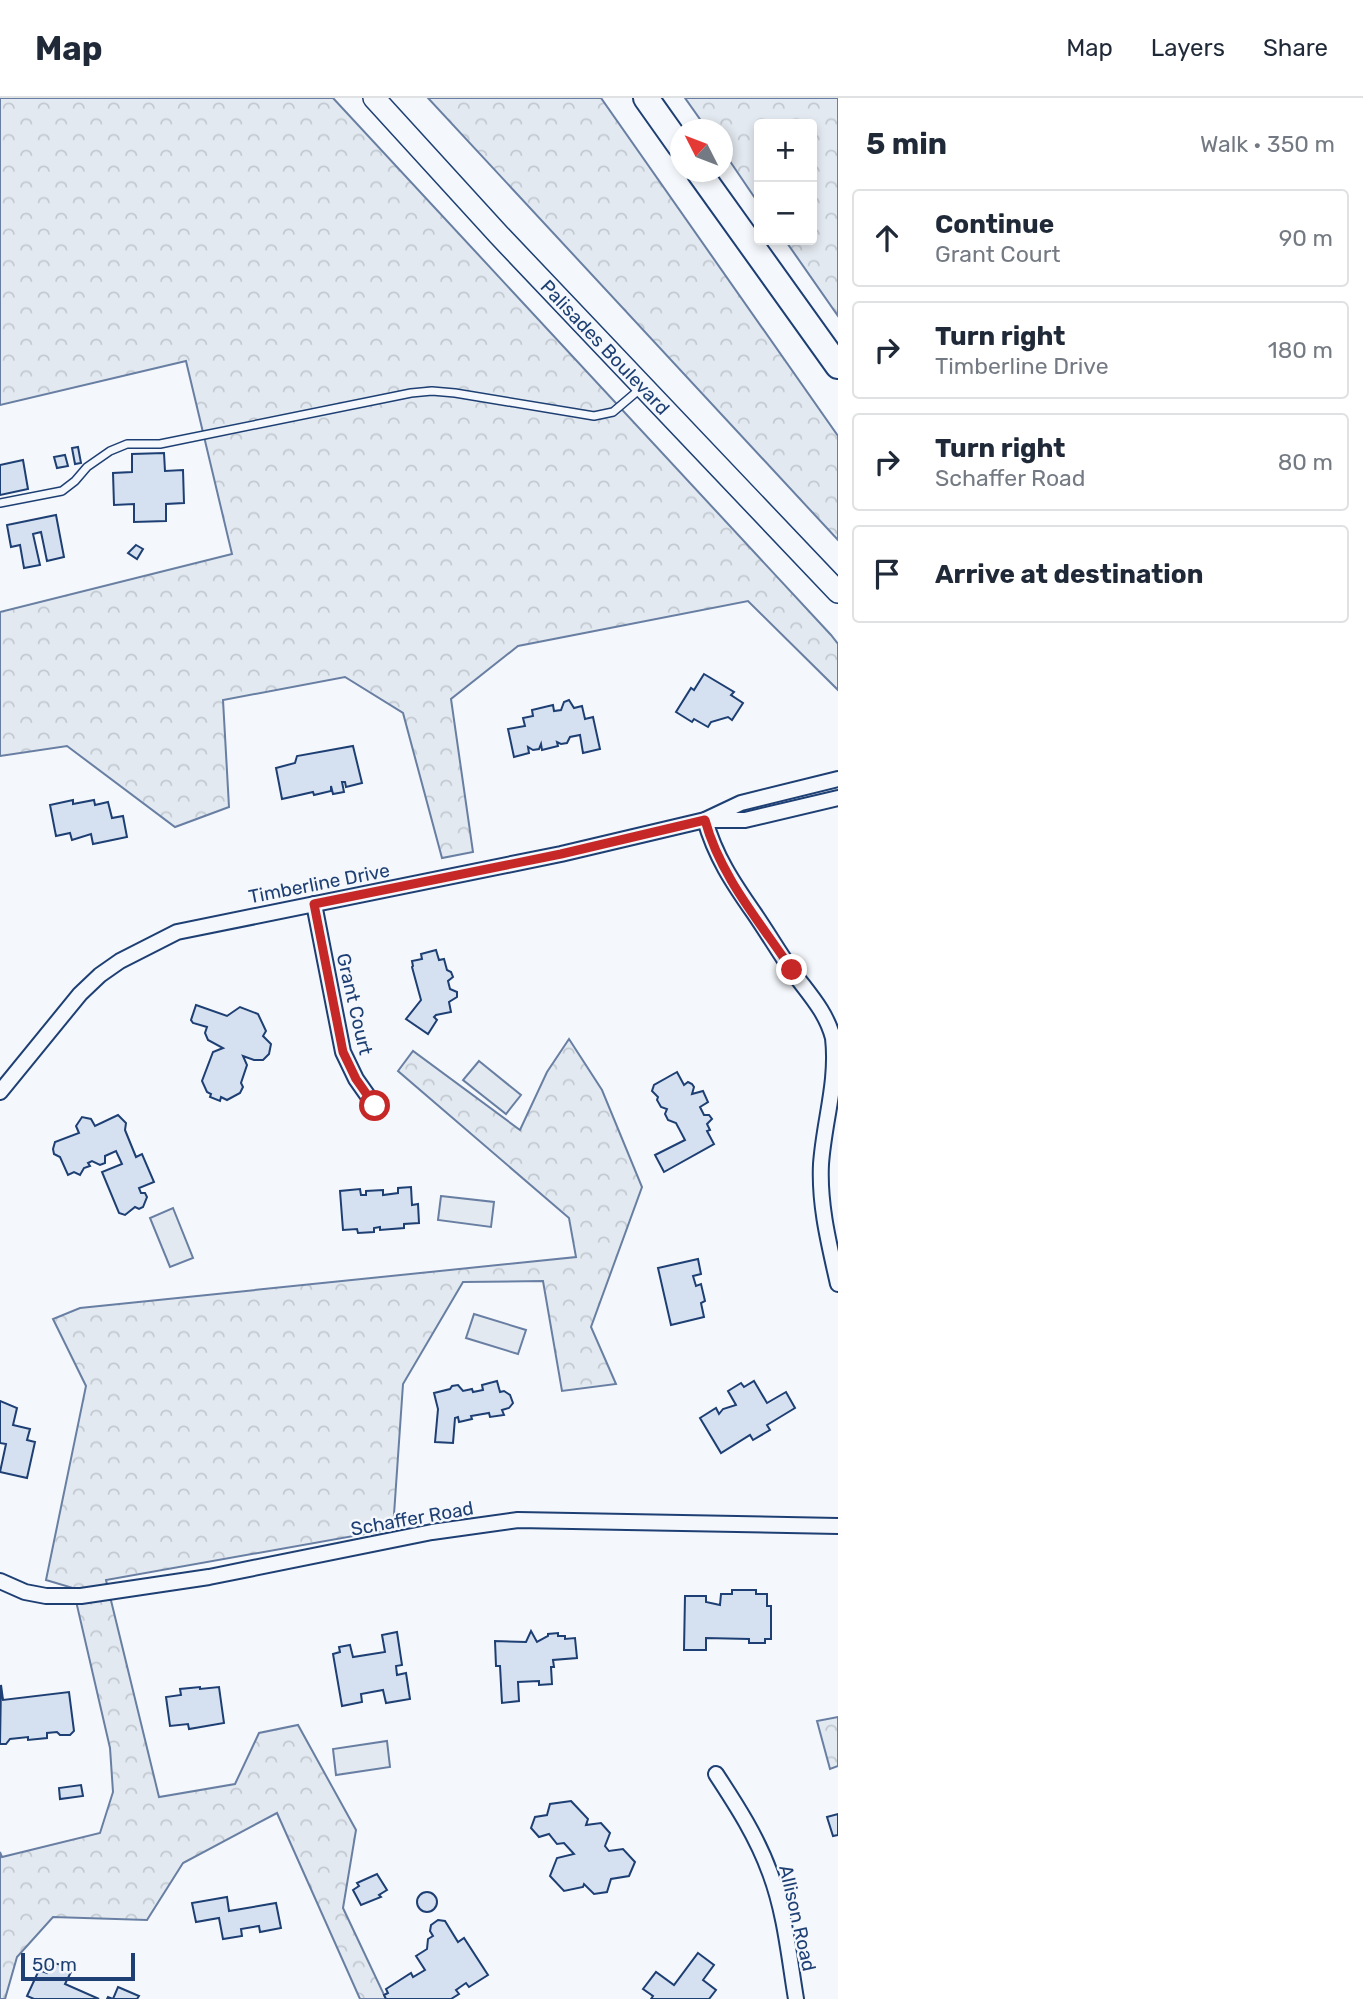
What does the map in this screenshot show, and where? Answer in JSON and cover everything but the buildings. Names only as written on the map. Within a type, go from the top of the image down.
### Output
[{"type":"highway","points":[[646,98],[670,131]]},
{"type":"highway","points":[[706,182],[838,366]]},
{"type":"main road","name":"Palisades Boulevard","points":[[374,98],[499,235],[838,592]]},
{"type":"street","name":"Timberline Drive","points":[[0,1092],[80,994],[100,975],[120,961],[177,932],[561,854],[705,820],[741,803],[838,779]]},
{"type":"street","points":[[759,798],[764,816]]},
{"type":"street","name":"Timberline Drive","points":[[705,820],[745,820],[838,798]]},
{"type":"street","points":[[705,820],[713,848],[722,866],[825,1015],[833,1037],[837,1080],[824,1142],[821,1191],[823,1219],[838,1284]]},
{"type":"street","name":"Grant Court","points":[[314,904],[343,1052],[356,1079],[375,1106]]},
{"type":"street","name":"Schaffer Road","points":[[0,1581],[24,1592],[46,1597],[80,1596],[209,1577],[432,1532],[518,1520],[838,1526]]},
{"type":"street","name":"Allison Road","points":[[716,1774],[742,1812],[771,1874],[780,1907],[796,1999]]},
{"type":"lane","points":[[0,503],[62,491],[87,467],[110,451],[127,444],[160,444],[423,391],[455,393],[600,416],[618,408],[643,386]]},
{"type":"green space","points":[[0,98],[333,98],[831,635],[838,644],[838,690],[748,601],[518,646],[451,699],[473,852],[442,858],[403,713],[345,677],[223,700],[229,807],[175,827],[67,746],[0,756],[0,612],[232,554],[186,361],[0,405]]},
{"type":"green space","points":[[428,98],[601,98],[838,436],[838,540]]},
{"type":"green space","points":[[685,98],[838,98],[838,316],[788,245],[817,245],[817,119],[754,119],[754,197],[733,166],[733,119],[700,119]]},
{"type":"green space","points":[[569,1039],[602,1090],[642,1187],[591,1327],[616,1384],[562,1391],[543,1281],[463,1282],[403,1384],[393,1529],[106,1580],[159,1797],[235,1784],[259,1733],[298,1725],[356,1830],[343,1908],[386,1999],[360,1999],[277,1813],[183,1863],[147,1920],[53,1917],[17,1957],[5,1999],[0,1999],[0,1852],[2,1857],[100,1833],[113,1792],[110,1748],[73,1588],[46,1580],[86,1386],[53,1319],[80,1308],[576,1257],[569,1218],[398,1071],[413,1051],[520,1130],[547,1072]]},
{"type":"green space","points":[[479,1061],[521,1095],[506,1114],[463,1080]]},
{"type":"green space","points":[[441,1196],[494,1202],[491,1227],[438,1220]]},
{"type":"green space","points":[[173,1208],[193,1258],[170,1267],[150,1218]]},
{"type":"green space","points":[[474,1314],[526,1330],[518,1354],[466,1338]]},
{"type":"green space","points":[[838,1717],[838,1766],[830,1769],[817,1721]]},
{"type":"green space","points":[[387,1741],[390,1767],[336,1775],[333,1749]]},
{"type":"route","points":[[375,1106],[350,1069],[343,1052],[314,904],[561,854],[705,820],[713,848],[722,866],[792,970]]}]
